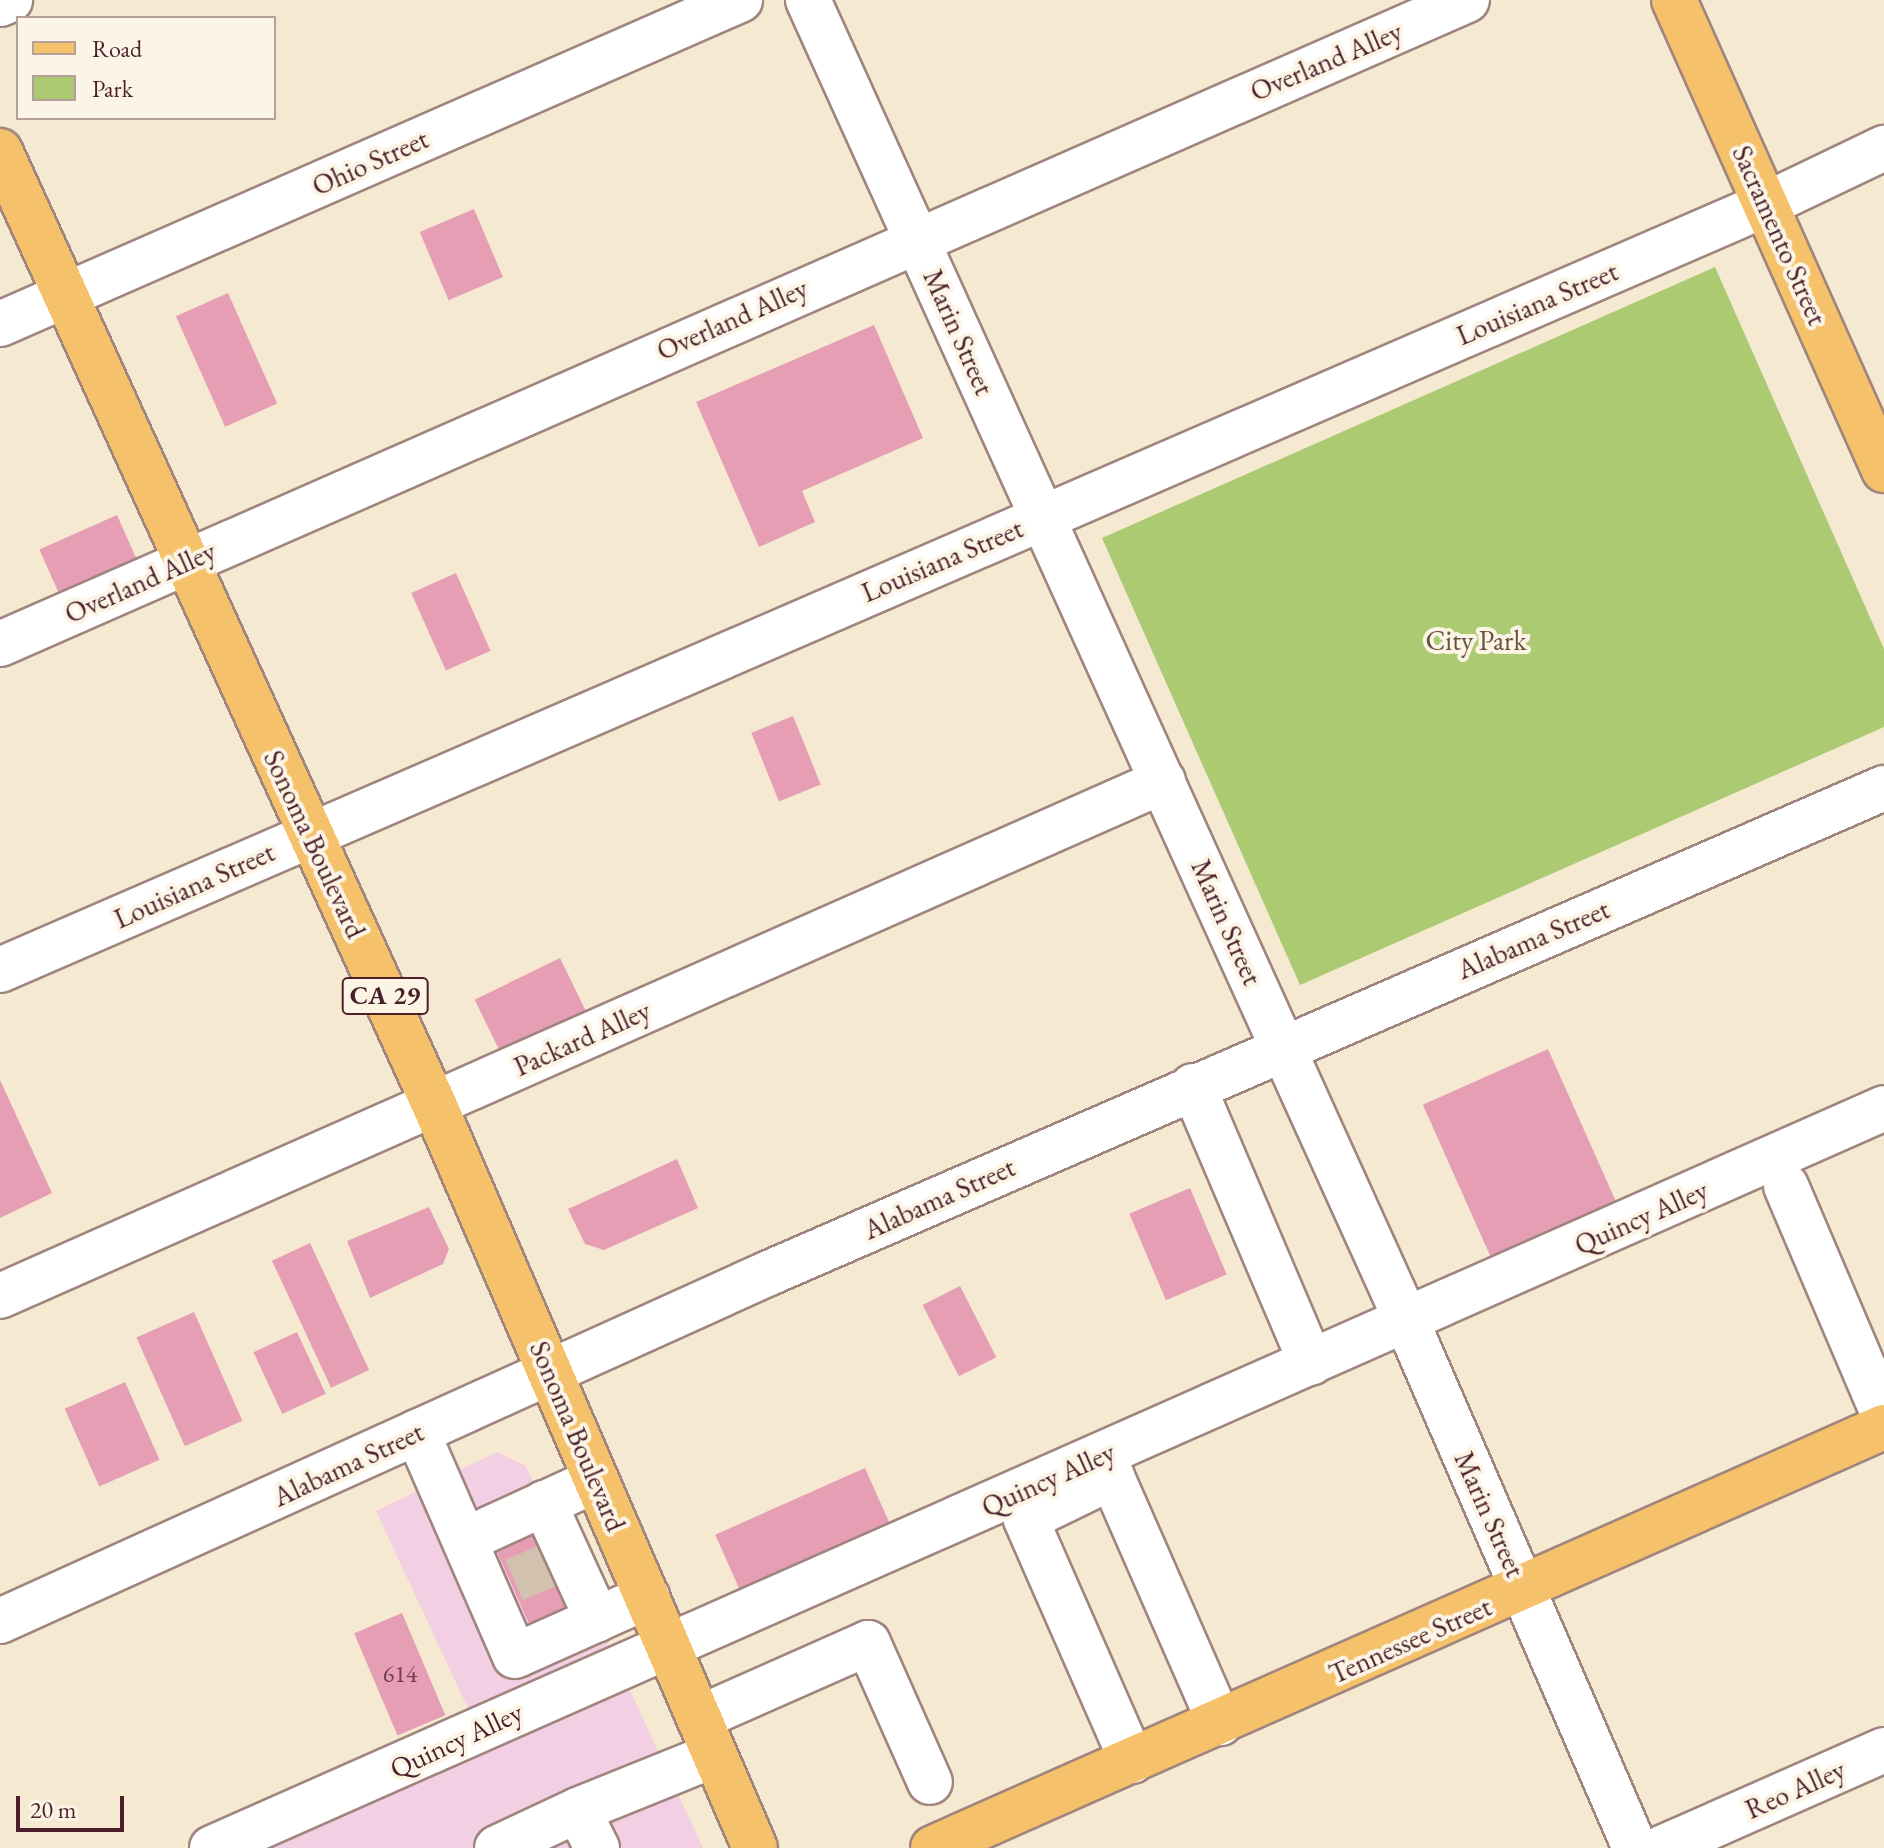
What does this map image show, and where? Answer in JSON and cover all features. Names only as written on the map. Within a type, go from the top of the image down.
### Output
[{"type":"main road","name":"Sacramento Street","points":[[1674,0],[1884,470]]},
{"type":"main road","name":"Sonoma Boulevard","points":[[0,151],[434,1104],[755,1848]]},
{"type":"main road","name":"Tennessee Street","points":[[933,1848],[992,1836],[1132,1761],[1523,1590],[1884,1427]]},
{"type":"street","points":[[0,4],[10,0]]},
{"type":"street","name":"Ohio Street","points":[[0,324],[740,0]]},
{"type":"street","name":"Marin Street","points":[[808,0],[1407,1322],[1635,1848]]},
{"type":"street","name":"Overland Alley","points":[[0,644],[916,238],[1467,0]]},
{"type":"street","name":"Louisiana Street","points":[[0,970],[1767,204],[1884,148]]},
{"type":"street","name":"Packard Alley","points":[[0,1296],[1163,781]]},
{"type":"street","name":"Alabama Street","points":[[0,1621],[1193,1086],[1884,788]]},
{"type":"street","points":[[1193,1086],[1311,1363]]},
{"type":"street","name":"Quincy Alley","points":[[212,1848],[668,1646],[1018,1507],[1311,1363],[1884,1108]]},
{"type":"street","points":[[1786,1186],[1884,1416]]},
{"type":"street","points":[[417,1432],[465,1540],[500,1586],[515,1656],[647,1597]]},
{"type":"street","points":[[1106,1466],[1220,1723]]},
{"type":"street","points":[[465,1540],[596,1480]]},
{"type":"street","points":[[544,1503],[563,1558],[597,1619]]},
{"type":"street","points":[[1018,1507],[1132,1761]]},
{"type":"street","points":[[497,1848],[587,1829],[707,1737],[868,1643],[930,1782]]},
{"type":"street","name":"Reo Alley","points":[[1662,1848],[1884,1750]]},
{"type":"shaded area","points":[[497,1452],[526,1466],[703,1848],[256,1848],[485,1745],[376,1511]]},
{"type":"green space","name":"City Park","points":[[1715,267],[1884,649],[1884,727],[1300,985],[1102,538]]},
{"type":"building","points":[[474,209],[503,277],[449,300],[420,232]]},
{"type":"building","points":[[228,293],[277,404],[225,427],[176,316]]},
{"type":"building","points":[[874,325],[923,438],[802,491],[815,522],[759,547],[696,402]]},
{"type":"building","points":[[117,515],[141,569],[63,603],[39,550]]},
{"type":"building","points":[[456,573],[491,651],[446,671],[411,593]]},
{"type":"building","points":[[793,716],[821,785],[779,801],[751,733]]},
{"type":"building","points":[[560,958],[587,1014],[502,1055],[475,1000]]},
{"type":"building","points":[[1548,1049],[1620,1210],[1494,1266],[1423,1105]]},
{"type":"building","points":[[0,1080],[52,1193],[0,1218]]},
{"type":"building","points":[[677,1159],[698,1208],[604,1250],[585,1244],[568,1209]]},
{"type":"building","points":[[1190,1188],[1227,1275],[1166,1300],[1129,1214]]},
{"type":"building","points":[[429,1207],[449,1249],[443,1264],[370,1298],[347,1241]]},
{"type":"building","points":[[310,1243],[369,1370],[331,1388],[272,1261]]},
{"type":"building","points":[[960,1286],[996,1357],[959,1376],[923,1305]]},
{"type":"building","points":[[194,1312],[242,1421],[185,1446],[136,1338]]},
{"type":"building","points":[[297,1332],[326,1394],[282,1414],[253,1352]]},
{"type":"building","points":[[125,1382],[160,1460],[99,1486],[65,1409]]},
{"type":"building","points":[[865,1468],[893,1530],[743,1597],[715,1535]]},
{"type":"building","points":[[538,1516],[579,1607],[531,1629],[490,1537]]},
{"type":"building","points":[[402,1613],[445,1715],[398,1735],[354,1633]]},
{"type":"tunnel","points":[[514,1580],[559,1561]]}]
